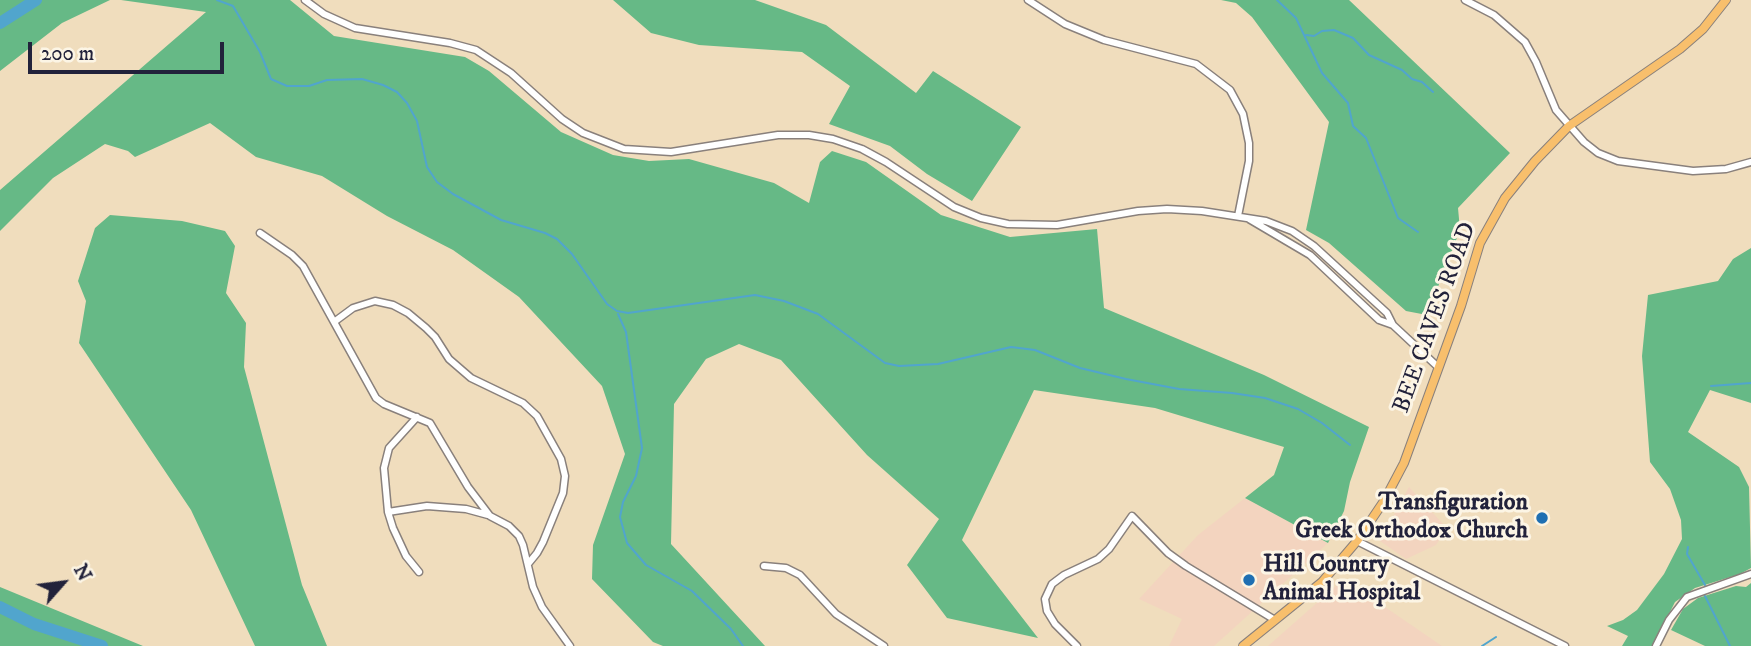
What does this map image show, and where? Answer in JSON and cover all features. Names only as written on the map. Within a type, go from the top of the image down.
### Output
[{"type":"main road","name":"BEE CAVES ROAD","points":[[1244,646],[1322,582],[1357,541],[1384,501],[1404,463],[1461,306],[1480,243],[1505,198],[1535,161],[1569,126],[1680,49],[1703,29],[1726,0]]},
{"type":"street","points":[[305,0],[324,14],[355,28],[450,43],[475,50],[511,73],[562,119],[583,133],[624,149],[671,152],[778,135],[809,135],[833,139],[862,149],[954,207],[981,218],[1008,224],[1057,225],[1138,211],[1167,209],[1238,216],[1279,225],[1312,244],[1387,313],[1393,325],[1438,367]]},
{"type":"street","points":[[1028,0],[1065,24],[1104,40],[1196,64],[1230,90],[1243,114],[1250,143],[1238,216]]},
{"type":"street","points":[[1465,0],[1494,15],[1525,43],[1556,110],[1598,153],[1618,161],[1693,171],[1727,169],[1751,162]]},
{"type":"street","points":[[1249,219],[1306,252],[1379,320],[1393,325]]},
{"type":"street","points":[[260,233],[292,255],[303,267],[376,398],[430,423],[468,487],[490,516]]},
{"type":"street","points":[[1306,252],[1312,244]]},
{"type":"street","points":[[334,322],[354,308],[375,301],[393,305],[426,328],[449,359],[471,378],[523,404],[537,416],[557,450],[565,476],[563,493],[543,541],[528,564]]},
{"type":"street","points":[[417,417],[395,439],[385,458],[384,468],[388,512],[399,542],[419,572]]},
{"type":"street","points":[[388,512],[426,506],[466,509],[490,516],[509,526],[519,536],[541,607],[570,646]]},
{"type":"street","points":[[1077,646],[1055,624],[1047,611],[1045,598],[1052,584],[1064,575],[1098,559],[1109,549],[1132,516],[1168,553],[1185,566],[1275,620]]},
{"type":"street","points":[[1357,541],[1565,646]]},
{"type":"street","points":[[764,566],[786,568],[800,575],[836,614],[884,646]]},
{"type":"street","points":[[1657,646],[1669,620],[1687,597],[1751,574]]},
{"type":"shaded area","points":[[1409,487],[1444,525],[1444,533],[1436,545],[1406,559],[1380,541]]},
{"type":"shaded area","points":[[1245,498],[1328,543],[1214,646],[1169,646],[1182,619],[1139,599],[1198,535]]},
{"type":"shaded area","points":[[1344,579],[1442,646],[1268,646]]},
{"type":"green space","points":[[0,0],[110,0],[62,23],[0,71]]},
{"type":"green space","points":[[121,0],[290,0],[334,36],[465,57],[489,71],[561,132],[613,155],[649,161],[689,159],[774,183],[809,203],[820,162],[832,151],[866,162],[941,215],[1010,237],[1097,229],[1104,308],[1264,375],[1369,427],[1350,482],[1344,511],[1328,543],[1245,498],[1274,475],[1284,447],[1155,408],[1034,390],[962,540],[1038,638],[947,618],[907,565],[939,519],[867,455],[781,360],[739,344],[706,359],[674,404],[671,544],[765,646],[663,646],[653,642],[592,579],[593,545],[625,454],[602,386],[519,297],[453,250],[387,216],[322,176],[256,157],[210,123],[135,157],[128,151],[105,144],[53,178],[0,231],[0,190],[206,12]]},
{"type":"green space","points":[[613,0],[755,0],[826,25],[916,93],[933,71],[1021,127],[972,201],[927,174],[890,146],[829,124],[850,86],[802,52],[699,45],[651,33]]},
{"type":"green space","points":[[1221,0],[1349,0],[1510,153],[1458,208],[1460,230],[1427,315],[1406,311],[1329,243],[1306,230],[1329,122],[1252,17],[1236,3]]},
{"type":"green space","points":[[110,215],[182,221],[225,231],[235,246],[226,293],[246,323],[244,367],[302,585],[327,646],[255,646],[191,510],[79,343],[86,301],[78,281],[95,228]]},
{"type":"green space","points":[[1751,248],[1751,403],[1710,390],[1688,432],[1739,467],[1749,487],[1751,568],[1695,588],[1675,602],[1653,646],[1622,646],[1628,636],[1607,626],[1623,620],[1637,610],[1664,574],[1682,539],[1681,520],[1670,489],[1650,462],[1642,356],[1648,295],[1718,281],[1733,259]]},
{"type":"green space","points":[[1751,583],[1751,646],[1705,646],[1671,630],[1683,609],[1698,598],[1736,586],[1746,587]]},
{"type":"green space","points":[[0,587],[143,646],[0,646]]},
{"type":"waterway","points":[[0,23],[36,0]]},
{"type":"waterway","points":[[217,0],[233,6],[260,52],[271,79],[287,86],[309,86],[327,80],[362,79],[397,92],[417,121],[427,167],[437,182],[453,194],[501,220],[557,239],[572,254],[607,304],[617,311],[628,313],[755,295],[784,301],[818,314],[885,363],[899,366],[938,364],[1011,347],[1035,350],[1080,368],[1126,379],[1179,389],[1265,398],[1298,409],[1322,423],[1350,445]]},
{"type":"waterway","points":[[1277,0],[1296,18],[1322,73],[1348,103],[1353,126],[1366,138],[1398,218],[1418,232]]},
{"type":"waterway","points":[[1306,35],[1314,36],[1322,31],[1334,30],[1353,38],[1369,55],[1402,70],[1433,92]]},
{"type":"waterway","points":[[618,314],[626,332],[642,448],[636,476],[623,502],[620,517],[627,543],[646,565],[692,591],[731,629],[743,646]]},
{"type":"waterway","points":[[1711,386],[1751,383]]},
{"type":"waterway","points":[[1688,547],[1687,554],[1705,585]]},
{"type":"waterway","points":[[1705,596],[1730,646]]},
{"type":"waterway","points":[[0,607],[34,624],[102,646]]},
{"type":"waterway","points":[[1482,646],[1496,637]]},
{"type":"place","name":"Transfiguration Greek Orthodox Church","points":[[1542,518]]},
{"type":"place","name":"Hill Country Animal Hospital","points":[[1249,580]]}]
